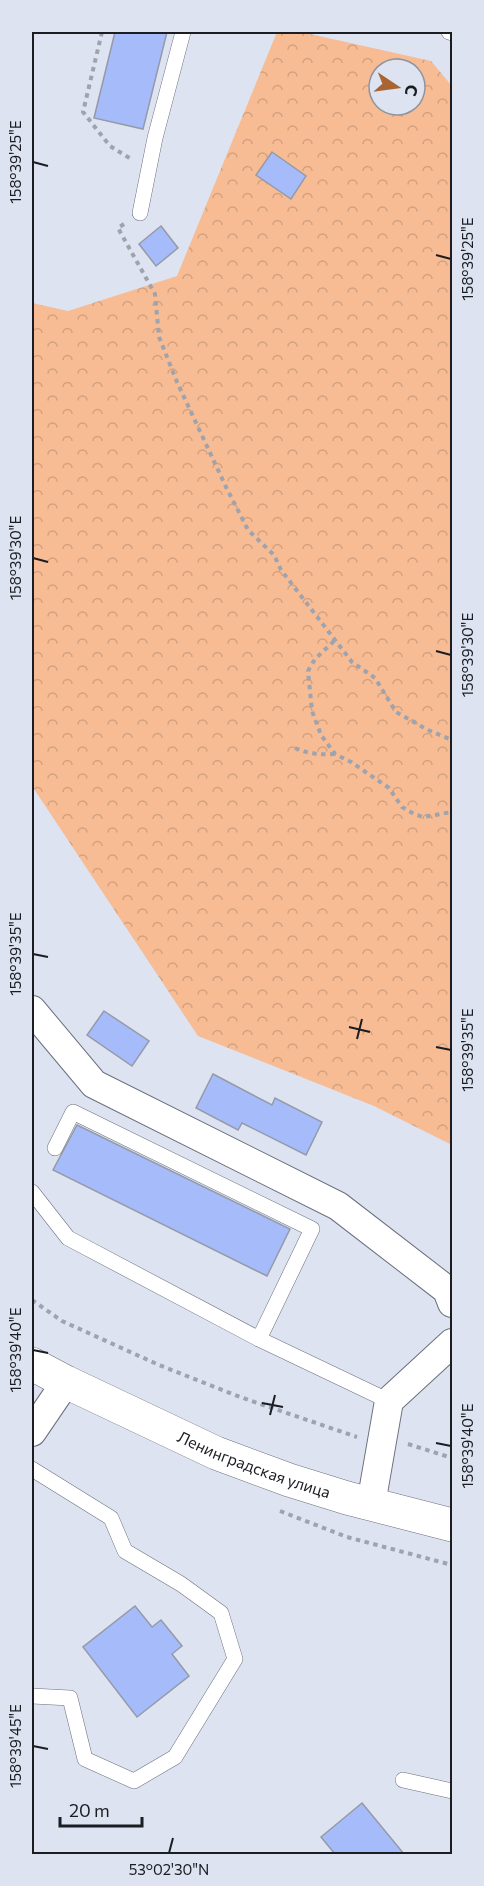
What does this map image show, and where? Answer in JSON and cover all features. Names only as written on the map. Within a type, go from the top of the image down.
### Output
[{"type":"main road","name":"Ленинградская улица","points":[[32,1364],[216,1453],[289,1479],[371,1504],[453,1525]]},
{"type":"street","points":[[34,1014],[94,1084],[338,1206],[447,1290],[453,1303]]},
{"type":"street","points":[[371,1504],[388,1401],[453,1343]]},
{"type":"street","points":[[32,1432],[66,1382]]},
{"type":"lane","points":[[140,213],[155,138],[183,32]]},
{"type":"lane","points":[[55,1148],[73,1112],[312,1229],[259,1339]]},
{"type":"lane","points":[[32,1192],[68,1238],[259,1339],[388,1401]]},
{"type":"lane","points":[[32,1469],[111,1518],[126,1551],[181,1584],[221,1613],[236,1659],[175,1756],[134,1781],[85,1759],[70,1698],[32,1696]]},
{"type":"lane","points":[[403,1780],[453,1791]]},
{"type":"path","points":[[102,32],[83,112],[110,146],[149,170]]},
{"type":"path","points":[[140,213],[118,228],[155,294],[159,337],[177,382],[248,530],[274,555],[281,570],[352,662],[375,678],[396,712],[428,730],[453,740]]},
{"type":"path","points":[[334,641],[315,659],[308,671],[312,711],[321,735],[335,754],[389,788],[402,807],[423,817],[453,812]]},
{"type":"path","points":[[295,748],[307,753],[335,754]]},
{"type":"path","points":[[32,1300],[62,1321],[240,1398],[380,1445],[404,1443],[453,1458]]},
{"type":"green space","points":[[277,32],[301,32],[413,57],[367,57],[367,117],[427,117],[427,60],[431,61],[452,86],[452,1145],[374,1106],[198,1036],[32,786],[32,303],[68,311],[177,276]]},
{"type":"building","points":[[115,32],[167,32],[143,129],[94,118]]},
{"type":"building","points":[[272,152],[306,176],[291,199],[256,175]]},
{"type":"building","points":[[161,226],[178,248],[156,266],[139,244]]},
{"type":"building","points":[[104,1011],[149,1041],[132,1066],[87,1035]]},
{"type":"building","points":[[213,1074],[272,1105],[275,1098],[322,1122],[306,1155],[242,1123],[238,1130],[196,1108]]},
{"type":"building","points":[[77,1125],[290,1229],[267,1276],[53,1170]]},
{"type":"building","points":[[135,1606],[152,1627],[161,1620],[182,1646],[172,1654],[189,1676],[137,1717],[83,1647]]},
{"type":"building","points":[[362,1803],[404,1854],[335,1854],[321,1837]]}]
